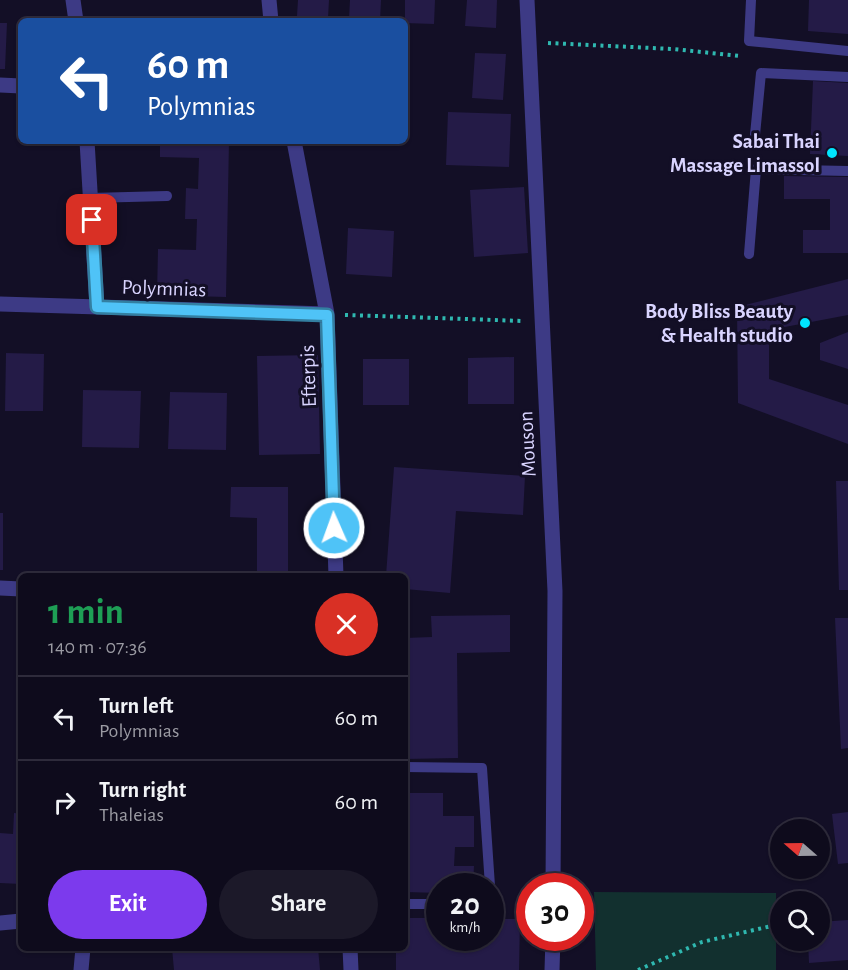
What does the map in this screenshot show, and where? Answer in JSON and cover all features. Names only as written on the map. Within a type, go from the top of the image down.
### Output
[{"type":"street","points":[[73,0],[76,18]]},
{"type":"street","points":[[268,0],[271,18]]},
{"type":"street","name":"Mouson","points":[[527,0],[555,591],[553,873]]},
{"type":"street","points":[[0,86],[18,86]]},
{"type":"street","points":[[87,144],[97,307]]},
{"type":"street","name":"Efterpis","points":[[295,144],[327,315],[336,573]]},
{"type":"street","name":"Polymnias","points":[[0,304],[327,315]]},
{"type":"street","points":[[0,588],[18,589]]},
{"type":"street","points":[[0,923],[18,921]]},
{"type":"street","points":[[81,970],[83,951]]},
{"type":"street","points":[[350,951],[351,970]]},
{"type":"street","points":[[552,970],[553,951]]},
{"type":"lane","points":[[752,0],[749,41],[848,51]]},
{"type":"lane","points":[[754,145],[761,73],[848,77]]},
{"type":"lane","points":[[749,254],[756,169],[848,171]]},
{"type":"lane","points":[[90,198],[168,196]]},
{"type":"lane","points":[[408,767],[482,768],[489,873]]},
{"type":"lane","points":[[408,904],[426,904]]},
{"type":"path","points":[[529,42],[673,49],[748,57]]},
{"type":"path","points":[[327,315],[542,322]]},
{"type":"path","points":[[638,970],[702,942],[770,926]]},
{"type":"green space","points":[[594,892],[770,893],[770,951],[776,951],[776,970],[596,970]]},
{"type":"building","points":[[298,0],[329,0],[328,18],[297,16]]},
{"type":"building","points":[[350,0],[381,0],[380,18],[349,18]]},
{"type":"building","points":[[405,0],[435,0],[434,24],[408,23],[408,18],[405,18]]},
{"type":"building","points":[[467,0],[497,0],[496,28],[465,26]]},
{"type":"building","points":[[809,0],[848,0],[848,34],[808,31]]},
{"type":"building","points":[[0,23],[7,23],[5,69],[0,69]]},
{"type":"building","points":[[475,53],[506,54],[503,100],[472,98]]},
{"type":"building","points":[[813,81],[848,83],[848,156],[810,154]]},
{"type":"building","points":[[448,112],[511,114],[509,167],[446,165]]},
{"type":"building","points":[[160,144],[229,144],[226,297],[157,295],[158,249],[196,250],[197,219],[185,219],[186,188],[198,189],[199,158],[160,157]]},
{"type":"building","points":[[784,176],[848,177],[848,253],[803,253],[803,230],[830,230],[830,199],[784,199]]},
{"type":"building","points":[[524,187],[528,253],[474,257],[470,190]]},
{"type":"building","points":[[348,228],[394,231],[392,277],[346,274]]},
{"type":"building","points":[[848,279],[848,315],[769,330],[769,379],[848,405],[848,444],[738,403],[737,307]]},
{"type":"building","points":[[848,332],[848,369],[820,360],[820,343]]},
{"type":"building","points":[[6,353],[44,354],[43,411],[5,411]]},
{"type":"building","points":[[318,355],[320,454],[259,455],[257,356]]},
{"type":"building","points":[[514,357],[514,404],[468,404],[468,358]]},
{"type":"building","points":[[363,359],[409,359],[409,405],[363,405]]},
{"type":"building","points":[[83,390],[141,391],[139,448],[82,447]]},
{"type":"building","points":[[170,392],[227,393],[226,450],[168,449]]},
{"type":"building","points":[[394,467],[525,476],[523,515],[456,511],[450,593],[408,589],[408,573],[386,573]]},
{"type":"building","points":[[836,481],[848,481],[848,590],[839,590]]},
{"type":"building","points":[[231,487],[288,487],[288,571],[257,571],[257,518],[230,517]]},
{"type":"building","points":[[0,513],[3,513],[3,570],[0,570]]},
{"type":"building","points":[[510,615],[510,652],[457,653],[458,758],[408,759],[408,638],[432,637],[431,616]]},
{"type":"building","points":[[835,618],[848,618],[848,748],[841,749]]},
{"type":"building","points":[[408,793],[443,793],[443,816],[474,816],[474,847],[455,847],[454,866],[474,866],[474,873],[426,873],[426,893],[408,892]]},
{"type":"building","points":[[848,812],[848,863],[838,864],[832,814]]},
{"type":"building","points":[[14,813],[18,814],[18,884],[0,883],[0,833],[13,834]]},
{"type":"building","points":[[408,918],[426,918],[426,951],[504,951],[504,919],[516,919],[516,951],[519,951],[519,970],[396,970],[396,951],[408,951]]},
{"type":"building","points":[[848,920],[848,960],[809,963],[808,951],[830,951],[830,921]]},
{"type":"building","points":[[172,951],[318,951],[320,970],[174,970]]},
{"type":"place","name":"Sabai Thai Massage Limassol","points":[[832,153]]},
{"type":"place","name":"Body Bliss Beauty & Health studio","points":[[805,323]]},
{"type":"route","points":[[92,220],[97,307],[327,315],[334,528]]}]
